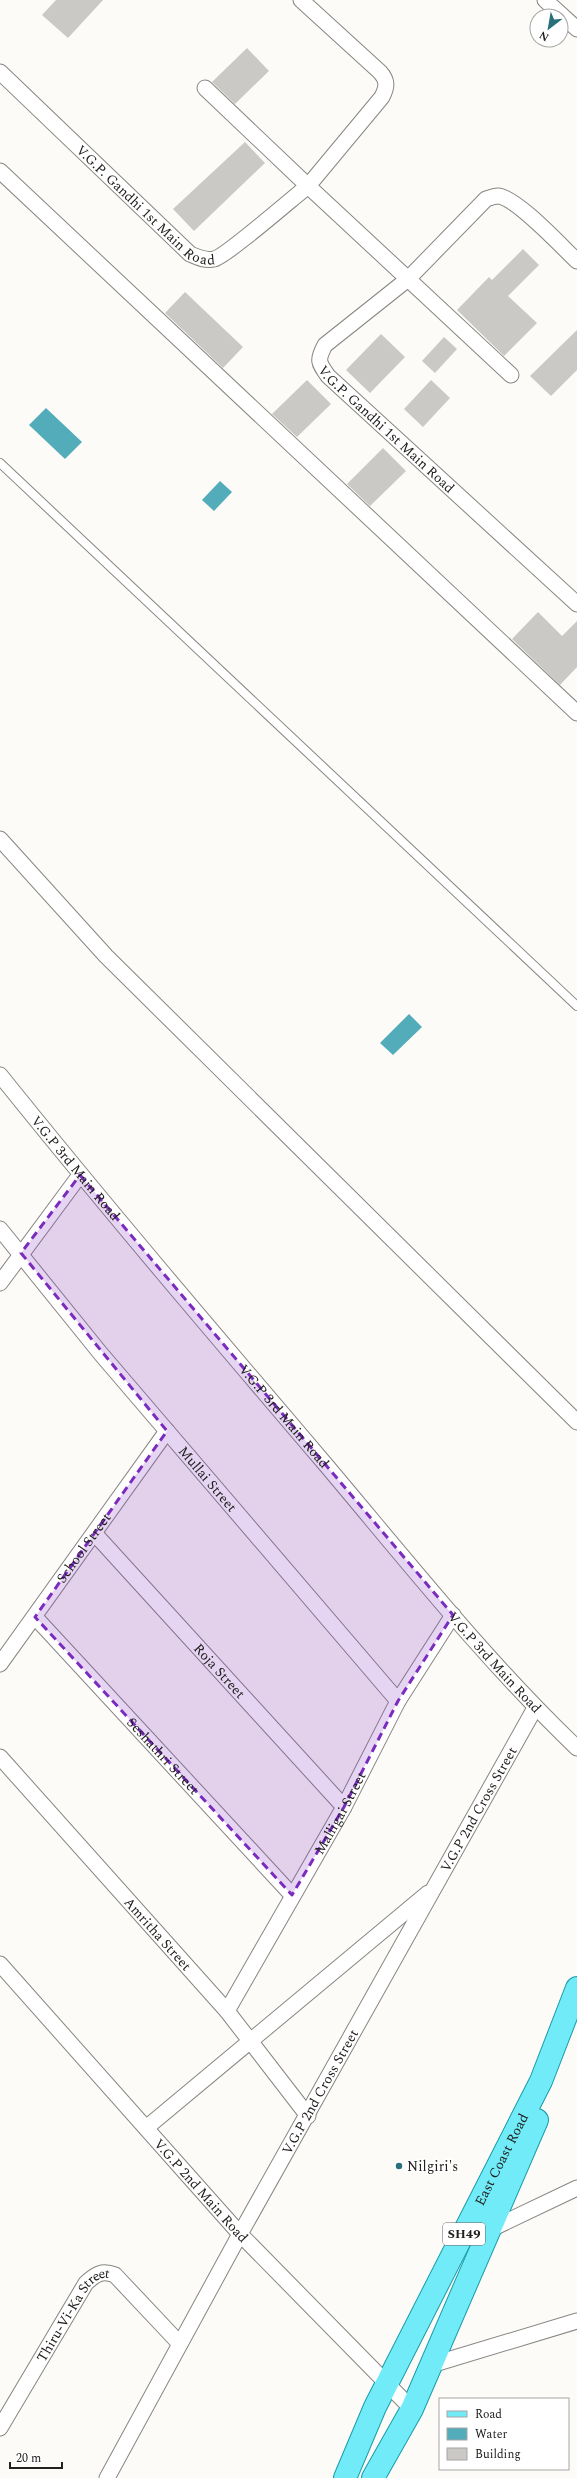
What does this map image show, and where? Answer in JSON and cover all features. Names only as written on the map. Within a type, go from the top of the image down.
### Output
[{"type":"main road","name":"East Coast Road","points":[[345,2478],[387,2384],[541,2081],[577,1988]]},
{"type":"main road","name":"East Coast Road","points":[[373,2478],[412,2409],[552,2085],[577,2019]]},
{"type":"street","name":"V.G.P. Gandhi 1st Main Road","points":[[0,72],[190,254],[202,258],[214,259],[225,252],[308,186],[382,97],[387,85],[386,79],[380,72],[301,0]]},
{"type":"street","points":[[545,0],[577,29]]},
{"type":"street","points":[[205,88],[511,375]]},
{"type":"street","points":[[0,171],[577,713]]},
{"type":"street","name":"V.G.P. Gandhi 1st Main Road","points":[[577,261],[523,210],[510,201],[498,196],[486,199],[408,279],[325,345],[319,358],[321,366],[328,376],[577,604]]},
{"type":"street","points":[[0,839],[106,956],[577,1422]]},
{"type":"street","name":"V.G.P 3rd Main Road","points":[[0,1075],[80,1175],[453,1615],[535,1708],[577,1748]]},
{"type":"street","points":[[0,1283],[80,1175]]},
{"type":"street","name":"Mullai Street","points":[[0,1229],[21,1253],[101,1354],[398,1701]]},
{"type":"street","name":"School Street","points":[[0,1664],[167,1432]]},
{"type":"street","name":"Roja Street","points":[[95,1534],[344,1807]]},
{"type":"street","name":"Malligai Street","points":[[227,2011],[292,1895],[344,1807],[398,1701],[453,1615]]},
{"type":"street","name":"Seshathri Street","points":[[34,1617],[292,1895]]},
{"type":"street","name":"V.G.P 2nd Cross Street","points":[[107,2478],[240,2234],[308,2116],[535,1708]]},
{"type":"street","name":"Amritha Street","points":[[0,1757],[227,2011],[308,2116]]},
{"type":"street","points":[[146,2128],[435,1888]]},
{"type":"street","name":"V.G.P 2nd Main Road","points":[[0,1964],[240,2234],[412,2409]]},
{"type":"street","points":[[489,2230],[577,2188]]},
{"type":"street","name":"Thiru-Vi-Ka Street","points":[[0,2428],[86,2283],[99,2273],[107,2272],[116,2275],[180,2344]]},
{"type":"street","points":[[431,2365],[577,2321]]},
{"type":"lane","points":[[0,463],[577,1006]]},
{"type":"highlighted area","points":[[80,1175],[453,1615],[398,1701],[344,1807],[292,1895],[35,1617],[167,1431],[21,1253]]},
{"type":"water","points":[[46,408],[82,442],[65,459],[29,425]]},
{"type":"water","points":[[220,481],[232,492],[214,511],[202,500]]},
{"type":"water","points":[[409,1014],[422,1027],[393,1055],[380,1043]]},
{"type":"building","points":[[56,0],[103,0],[68,38],[42,15]]},
{"type":"building","points":[[247,48],[269,71],[235,104],[212,82]]},
{"type":"building","points":[[245,142],[265,163],[194,231],[173,209]]},
{"type":"building","points":[[523,249],[539,265],[508,296],[537,323],[504,356],[457,310],[489,277],[492,280]]},
{"type":"building","points":[[185,292],[243,347],[223,368],[165,313]]},
{"type":"building","points":[[577,330],[577,370],[551,396],[530,376]]},
{"type":"building","points":[[381,334],[405,357],[370,393],[346,370]]},
{"type":"building","points":[[444,337],[457,349],[435,373],[422,361]]},
{"type":"building","points":[[307,380],[331,404],[297,437],[272,414]]},
{"type":"building","points":[[431,380],[450,398],[423,427],[404,409]]},
{"type":"building","points":[[383,448],[406,471],[370,506],[347,484]]},
{"type":"building","points":[[538,612],[562,636],[577,621],[577,667],[560,685],[512,639]]},
{"type":"place","name":"Nilgiri's","points":[[399,2166]]}]
